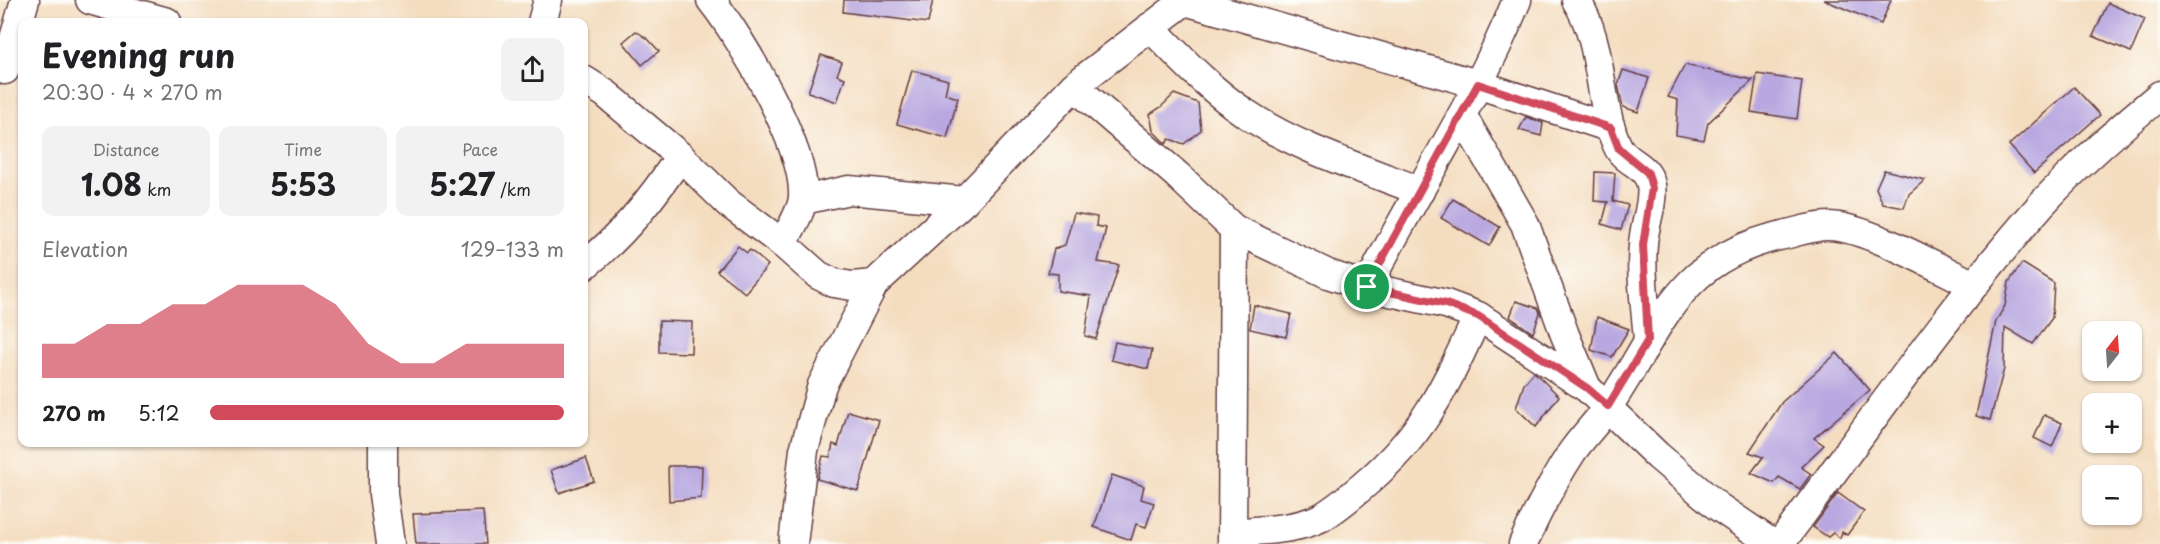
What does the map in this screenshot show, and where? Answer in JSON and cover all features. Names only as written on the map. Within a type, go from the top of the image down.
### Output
[{"type":"street","points":[[21,18],[25,0]]},
{"type":"street","points":[[90,0],[153,18]]},
{"type":"street","points":[[543,18],[548,0]]},
{"type":"street","points":[[711,0],[743,48],[774,105],[801,176],[803,200],[783,244]]},
{"type":"street","points":[[793,544],[804,450],[822,385],[874,284],[964,201],[1074,86],[1186,0],[1478,84],[1611,128]]},
{"type":"street","points":[[1367,287],[1503,37],[1517,0]]},
{"type":"street","points":[[1576,0],[1595,54],[1611,128],[1619,149],[1648,173],[1652,188],[1643,245],[1648,340]]},
{"type":"street","points":[[1150,27],[1204,82],[1245,113],[1298,142],[1419,191]]},
{"type":"street","points":[[9,68],[18,30]]},
{"type":"street","points":[[588,83],[606,94],[680,156],[728,203],[783,244],[818,275],[834,283],[852,286],[874,284]]},
{"type":"street","points":[[1074,86],[1177,175],[1234,229],[1328,274],[1367,287],[1446,304],[1478,316],[1587,388],[1658,456],[1717,506],[1773,544]]},
{"type":"street","points":[[1780,544],[1974,285],[2042,205],[2107,140],[2160,95]]},
{"type":"street","points":[[1462,115],[1525,224],[1564,335],[1587,388]]},
{"type":"street","points":[[588,263],[608,247],[656,193],[680,156]]},
{"type":"street","points":[[803,200],[849,190],[964,201]]},
{"type":"street","points":[[1523,544],[1542,503],[1573,451],[1608,406],[1673,301],[1697,274],[1721,258],[1748,244],[1827,226],[1860,232],[1974,285]]},
{"type":"street","points":[[1234,229],[1233,539],[1319,518],[1353,495],[1390,462],[1426,419],[1448,380],[1478,316]]},
{"type":"street","points":[[383,447],[383,495],[390,544]]},
{"type":"building","points":[[844,0],[933,0],[928,23],[843,12]]},
{"type":"building","points":[[1824,0],[1891,0],[1881,24]]},
{"type":"building","points":[[2108,3],[2145,19],[2131,52],[2093,36]]},
{"type":"building","points":[[636,31],[648,39],[659,51],[642,65],[623,42]]},
{"type":"building","points":[[821,55],[842,62],[837,75],[845,78],[837,102],[808,92]]},
{"type":"building","points":[[1685,65],[1753,80],[1708,123],[1704,140],[1676,135],[1678,100],[1668,97]]},
{"type":"building","points":[[912,70],[948,80],[945,94],[958,98],[947,138],[897,124]]},
{"type":"building","points":[[1623,70],[1649,78],[1638,112],[1623,107],[1618,85]]},
{"type":"building","points":[[1757,74],[1802,81],[1797,119],[1751,112]]},
{"type":"building","points":[[2074,87],[2100,115],[2034,173],[2009,145]]},
{"type":"building","points":[[1174,94],[1198,103],[1201,130],[1184,144],[1169,139],[1166,144],[1153,131],[1150,114]]},
{"type":"building","points":[[1526,117],[1543,123],[1541,136],[1519,130]]},
{"type":"building","points":[[1884,170],[1925,180],[1909,194],[1904,208],[1883,204],[1876,188]]},
{"type":"building","points":[[1595,172],[1615,173],[1613,201],[1628,205],[1621,230],[1602,224],[1608,202],[1594,201]]},
{"type":"building","points":[[1453,199],[1500,227],[1489,246],[1441,218]]},
{"type":"building","points":[[1074,213],[1097,217],[1096,226],[1106,228],[1098,262],[1119,265],[1096,339],[1085,336],[1091,296],[1058,291],[1058,274],[1048,273],[1054,249],[1065,245]]},
{"type":"building","points":[[738,246],[747,253],[750,250],[768,265],[745,293],[717,271]]},
{"type":"building","points":[[2022,263],[2054,283],[2052,318],[2033,344],[2005,327],[2004,369],[1990,420],[1976,416],[1996,321],[2005,306],[2009,282]]},
{"type":"building","points":[[1516,301],[1538,308],[1540,313],[1533,333],[1510,317]]},
{"type":"building","points":[[1254,305],[1291,314],[1286,337],[1250,329]]},
{"type":"building","points":[[1597,317],[1629,329],[1612,357],[1591,350]]},
{"type":"building","points":[[659,321],[692,322],[691,353],[659,352]]},
{"type":"building","points":[[1115,342],[1152,350],[1148,369],[1111,360]]},
{"type":"building","points":[[1837,353],[1870,390],[1814,438],[1824,445],[1801,467],[1811,474],[1800,489],[1779,477],[1774,483],[1751,473],[1763,457],[1749,452],[1782,402]]},
{"type":"building","points":[[1534,372],[1559,396],[1536,427],[1516,408],[1524,384]]},
{"type":"building","points":[[848,411],[879,420],[858,491],[817,479],[823,456],[830,457],[833,444],[838,446]]},
{"type":"building","points":[[2044,415],[2062,423],[2052,447],[2034,438]]},
{"type":"building","points":[[586,458],[594,481],[559,493],[551,470]]},
{"type":"building","points":[[668,466],[702,466],[701,498],[669,501]]},
{"type":"building","points":[[1112,475],[1144,486],[1141,499],[1154,503],[1146,527],[1136,524],[1131,540],[1094,527]]},
{"type":"building","points":[[1838,493],[1864,512],[1847,535],[1842,532],[1840,538],[1833,533],[1828,537],[1813,527]]},
{"type":"building","points":[[483,511],[486,544],[416,544],[413,514]]},
{"type":"route","points":[[1478,84],[1611,128],[1619,149],[1648,173],[1652,188],[1643,245],[1648,340],[1608,406],[1587,388],[1478,316],[1446,304],[1367,287],[1478,84]]}]
